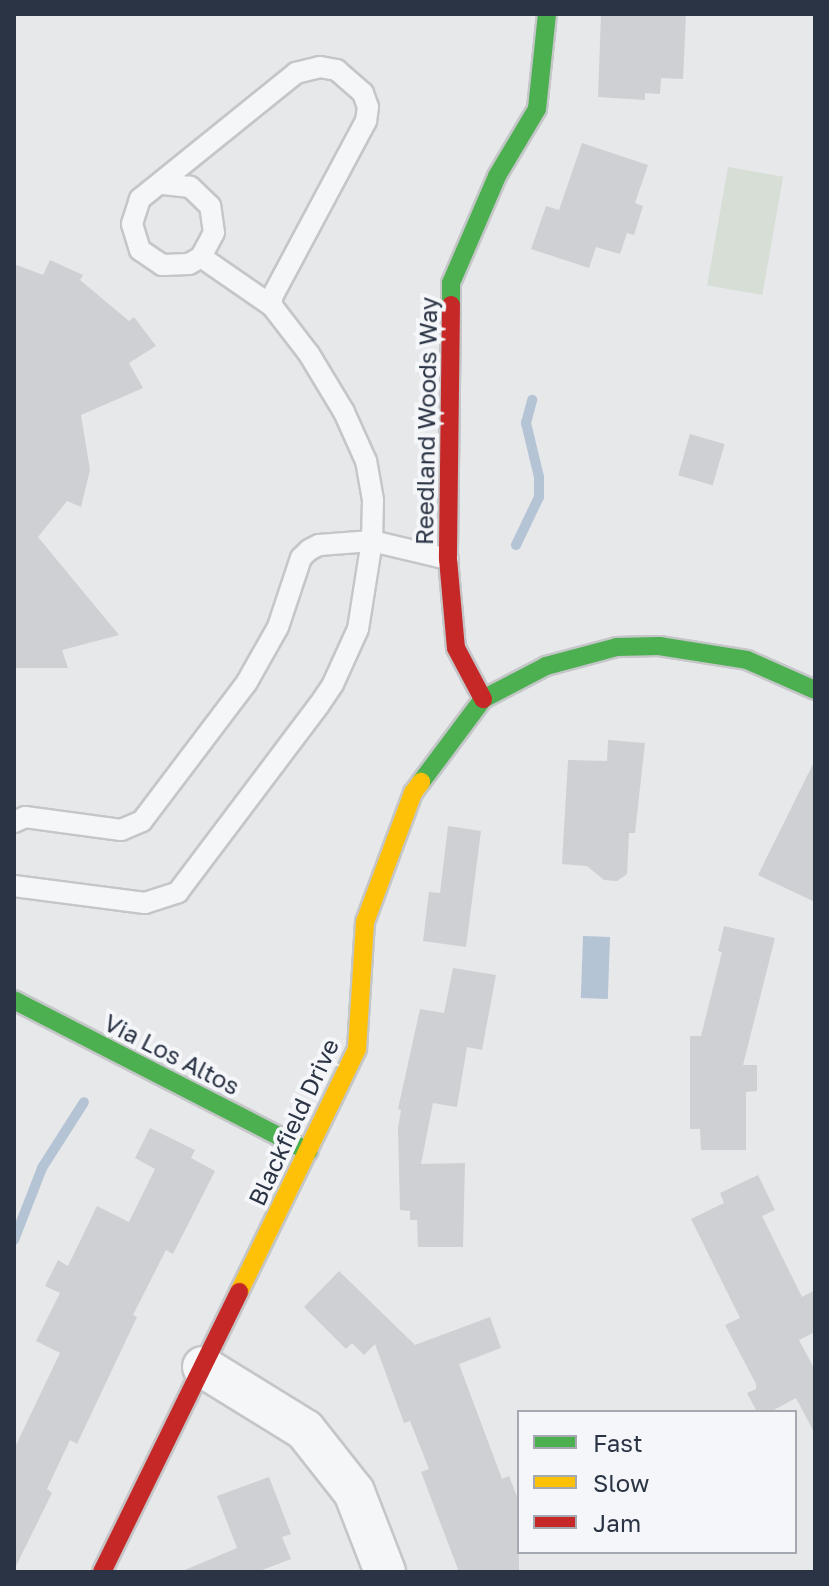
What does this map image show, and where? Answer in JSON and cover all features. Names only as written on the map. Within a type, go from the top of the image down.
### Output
[{"type":"street","name":"Reedland Woods Way","points":[[483,699],[456,648],[448,559],[451,283],[497,176],[537,109],[547,14]]},
{"type":"street","name":"Blackfield Drive","points":[[102,1572],[357,1049],[365,922],[413,793],[483,699],[546,666],[617,647],[659,646],[747,660],[815,690]]},
{"type":"street","name":"Via Los Altos","points":[[14,1000],[308,1151]]},
{"type":"street","points":[[203,1367],[305,1430],[354,1492],[385,1572]]},
{"type":"lane","points":[[163,184],[190,187],[210,206],[214,233],[201,257],[189,264],[162,265],[140,250],[134,238],[134,211],[140,199],[163,184],[296,73],[320,67],[337,70],[363,93],[368,107],[366,121],[272,297],[272,306]]},
{"type":"lane","points":[[14,886],[145,903],[178,892],[333,684],[358,629],[372,541],[373,500],[366,461],[344,412],[309,354],[272,306],[201,257]]},
{"type":"lane","points":[[14,822],[25,817],[121,830],[142,821],[253,673],[278,627],[301,558],[319,545],[372,541],[448,559]]},
{"type":"shaded area","points":[[728,167],[783,177],[762,295],[707,285]]},
{"type":"water","points":[[583,936],[610,937],[608,999],[581,998]]},
{"type":"building","points":[[601,14],[686,14],[683,79],[661,78],[660,94],[645,93],[645,100],[598,97]]},
{"type":"building","points":[[582,143],[648,165],[635,203],[643,206],[634,235],[627,233],[620,254],[596,247],[589,268],[531,249],[546,206],[559,210]]},
{"type":"building","points":[[50,260],[83,275],[80,280],[129,321],[134,317],[156,346],[129,363],[143,388],[81,415],[90,470],[81,507],[67,501],[38,537],[119,635],[62,650],[68,668],[14,668],[14,264],[43,275]]},
{"type":"building","points":[[690,434],[725,444],[713,485],[678,475]]},
{"type":"building","points":[[608,740],[645,743],[635,833],[629,833],[627,874],[617,881],[604,880],[587,866],[562,864],[568,760],[607,761]]},
{"type":"building","points":[[815,760],[815,902],[758,875]]},
{"type":"building","points":[[448,826],[481,831],[466,947],[423,941],[429,892],[440,893]]},
{"type":"building","points":[[724,926],[775,938],[743,1065],[757,1065],[757,1091],[746,1092],[746,1150],[701,1150],[700,1129],[690,1129],[690,1036],[701,1036],[722,952],[718,951]]},
{"type":"building","points":[[453,968],[496,975],[482,1050],[467,1047],[457,1107],[433,1103],[421,1164],[465,1163],[463,1247],[418,1247],[417,1220],[410,1220],[410,1211],[400,1210],[398,1128],[401,1110],[398,1109],[420,1009],[444,1013]]},
{"type":"building","points":[[150,1128],[195,1150],[191,1158],[215,1171],[173,1254],[166,1250],[133,1315],[137,1317],[77,1444],[70,1440],[47,1489],[52,1493],[14,1570],[14,1449],[60,1353],[36,1341],[60,1293],[45,1286],[58,1260],[68,1266],[97,1206],[129,1222],[155,1169],[135,1158]]},
{"type":"building","points":[[758,1175],[775,1210],[762,1216],[802,1297],[815,1290],[815,1332],[799,1340],[815,1370],[815,1434],[796,1398],[774,1410],[756,1410],[747,1393],[756,1389],[756,1384],[725,1325],[740,1318],[691,1219],[724,1203],[720,1193]]},
{"type":"building","points":[[339,1271],[415,1345],[490,1317],[501,1348],[459,1364],[502,1479],[509,1476],[517,1497],[519,1572],[459,1572],[421,1472],[429,1469],[410,1421],[404,1423],[375,1344],[364,1355],[352,1343],[346,1349],[304,1307]]},
{"type":"building","points":[[269,1477],[291,1534],[282,1537],[291,1559],[257,1572],[180,1572],[237,1548],[217,1496]]},
{"type":"waterway","points":[[516,545],[539,497],[539,477],[526,423],[532,400]]},
{"type":"waterway","points":[[14,1240],[42,1168],[84,1102]]},
{"type":"traffic: fast","points":[[451,305],[451,283],[497,176],[537,109],[547,14]]},
{"type":"traffic: fast","points":[[421,782],[483,699],[546,666],[617,647],[659,646],[747,660],[815,690]]},
{"type":"traffic: fast","points":[[14,1000],[308,1151]]},
{"type":"traffic: slow","points":[[239,1292],[357,1049],[365,922],[413,793],[421,782]]},
{"type":"traffic: jam","points":[[451,305],[448,559],[456,648],[483,699]]},
{"type":"traffic: jam","points":[[102,1572],[239,1292]]}]
